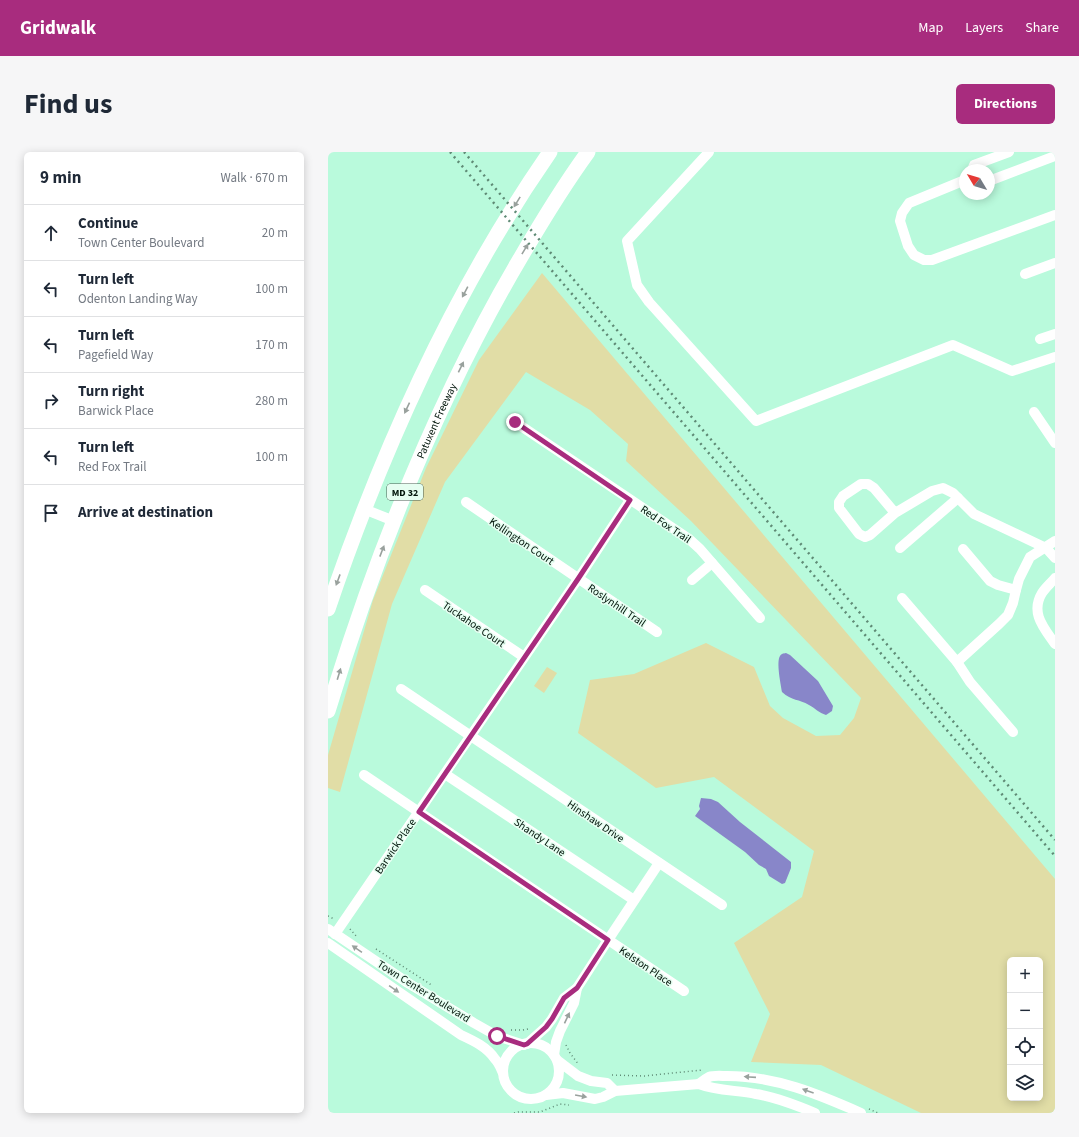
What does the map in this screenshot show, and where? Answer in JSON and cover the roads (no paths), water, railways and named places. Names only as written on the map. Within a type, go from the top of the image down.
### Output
[{"type":"highway","name":"MD 32","points":[[328,609],[364,509],[394,437],[447,325],[484,257],[550,152]]},
{"type":"highway","name":"Patuxent Freeway","points":[[328,711],[364,599],[422,451],[446,399],[473,342],[506,283],[563,189],[588,152]]},
{"type":"highway","points":[[563,189],[595,152]]},
{"type":"street","points":[[709,152],[627,241],[637,285],[649,302],[756,421],[953,345],[1012,371],[1055,357]]},
{"type":"street","points":[[977,164],[1008,152]]},
{"type":"street","points":[[995,179],[1050,156]]},
{"type":"street","points":[[959,182],[909,203],[902,213],[900,221],[908,246],[914,255],[924,260],[932,260],[1055,214]]},
{"type":"street","points":[[1025,274],[1055,263]]},
{"type":"street","points":[[1040,339],[1055,334]]},
{"type":"street","points":[[1034,412],[1055,443]]},
{"type":"street","name":"Red Fox Trail","points":[[515,422],[689,539],[760,618]]},
{"type":"street","points":[[894,513],[874,488],[868,484],[861,484],[843,496],[839,502],[839,508],[858,534],[865,537],[870,535],[894,513],[932,491],[943,488],[953,493],[974,514],[1046,548],[1055,558]]},
{"type":"street","points":[[900,548],[958,498]]},
{"type":"street","name":"Barwick Place","points":[[332,932],[342,924],[578,579],[630,500]]},
{"type":"street","name":"Kellington Court","points":[[466,502],[578,579]]},
{"type":"street","points":[[364,509],[394,521]]},
{"type":"street","points":[[956,662],[1000,624],[1008,615],[1019,579],[1030,557],[1055,541]]},
{"type":"street","points":[[963,549],[990,581],[1016,590]]},
{"type":"street","points":[[692,580],[712,563]]},
{"type":"street","points":[[1055,578],[1042,593],[1038,605],[1038,616],[1055,644]]},
{"type":"street","name":"Roslynhill Trail","points":[[578,579],[657,632]]},
{"type":"street","name":"Tuckahoe Court","points":[[425,590],[524,657]]},
{"type":"street","points":[[902,598],[1012,732]]},
{"type":"street","name":"Hinshaw Drive","points":[[401,689],[722,905]]},
{"type":"street","name":"Shandy Lane","points":[[445,774],[634,900]]},
{"type":"street","name":"Kelston Place","points":[[364,775],[684,991]]},
{"type":"street","points":[[503,1074],[507,1058],[512,1052],[525,1044],[546,1027],[564,998],[577,988],[659,863]]},
{"type":"street","name":"Town Center Boulevard","points":[[332,932],[408,983],[497,1036],[525,1044],[538,1044],[544,1046],[578,1076],[591,1081],[607,1083],[614,1091]]},
{"type":"street","name":"Town Center Boulevard","points":[[328,943],[455,1031],[485,1049],[496,1059],[509,1088],[514,1094],[521,1098],[529,1100],[538,1099],[546,1095],[563,1093],[595,1099],[603,1097],[614,1091],[699,1084],[709,1088],[772,1097],[813,1112]]},
{"type":"street","points":[[546,1095],[552,1090],[558,1080],[559,1068],[556,1057],[560,1031],[574,1002],[577,988]]},
{"type":"street","name":"Town Center Boulevard","points":[[699,1084],[710,1076],[756,1078],[788,1084],[828,1098],[861,1113]]},
{"type":"railway","points":[[450,152],[1055,856]]},
{"type":"railway","points":[[464,152],[1055,840]]}]
